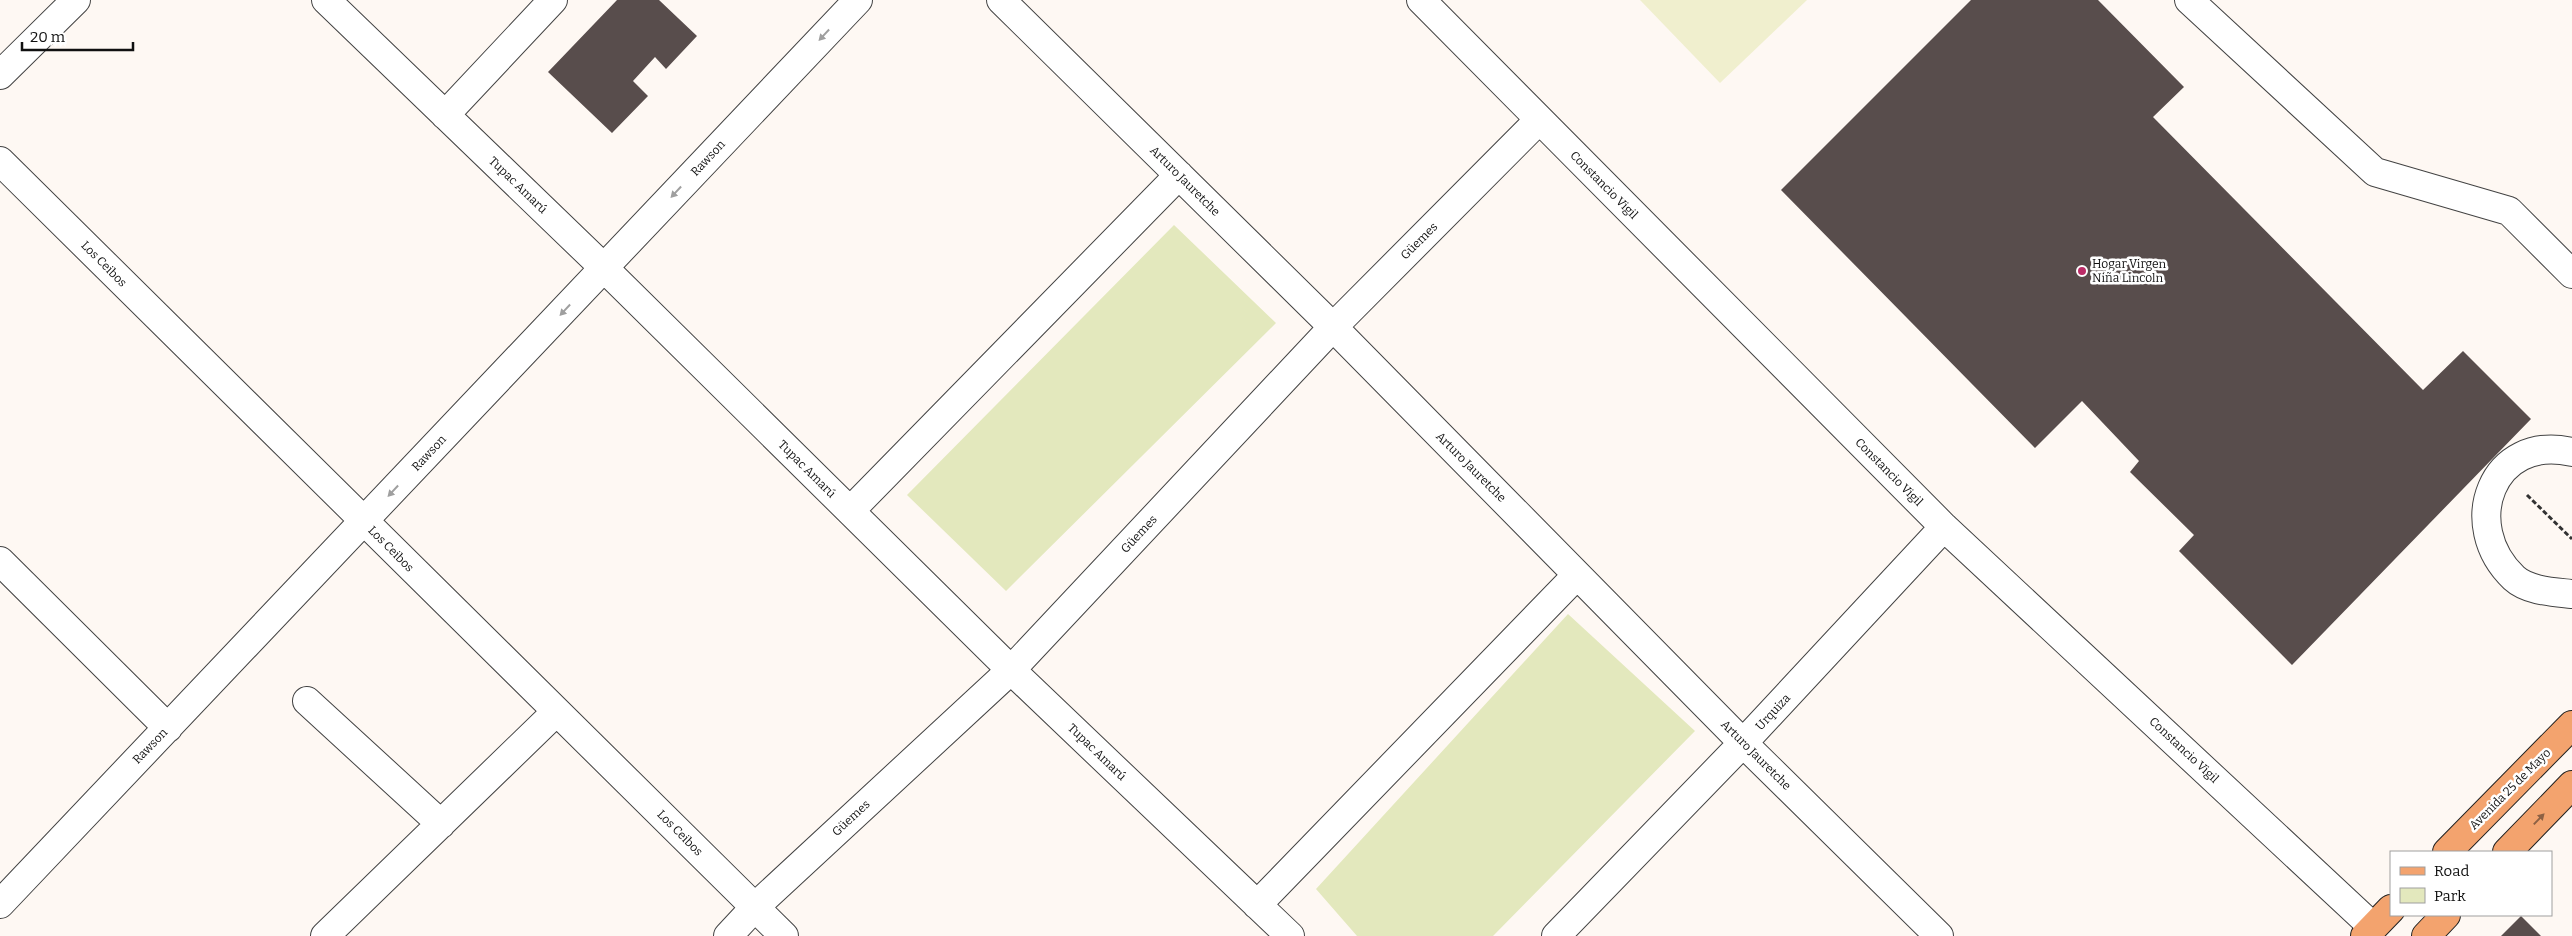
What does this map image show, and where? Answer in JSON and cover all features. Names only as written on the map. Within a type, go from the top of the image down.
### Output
[{"type":"main road","name":"Avenida 25 de Mayo","points":[[2448,851],[2572,725]]},
{"type":"main road","points":[[2508,851],[2572,785]]},
{"type":"main road","points":[[2426,936],[2445,916]]},
{"type":"street","points":[[0,75],[76,0]]},
{"type":"street","name":"Tupac Amarú","points":[[326,0],[604,268],[1011,670],[1290,936]]},
{"type":"street","points":[[446,115],[554,0]]},
{"type":"street","name":"Rawson","points":[[0,904],[858,0]]},
{"type":"street","name":"Arturo Jauretche","points":[[1001,0],[1333,326],[1743,743],[1939,936]]},
{"type":"street","name":"Constancio Vigil","points":[[1421,0],[1944,527],[2376,924]]},
{"type":"street","points":[[2189,0],[2374,172],[2509,211],[2572,274]]},
{"type":"street","name":"Güemes","points":[[728,936],[755,907],[1011,670],[1333,326],[1539,120]]},
{"type":"street","name":"Los Ceibos","points":[[0,161],[784,936]]},
{"type":"street","points":[[850,511],[1179,175]]},
{"type":"street","points":[[2572,452],[2559,449],[2532,452],[2515,460],[2491,485],[2486,508],[2487,533],[2497,556],[2515,579],[2539,590],[2572,594]]},
{"type":"street","name":"Urquiza","points":[[1556,936],[1743,743],[1944,527]]},
{"type":"street","points":[[0,561],[168,728]]},
{"type":"street","points":[[1257,905],[1577,575]]},
{"type":"street","points":[[307,702],[441,824]]},
{"type":"street","points":[[325,936],[556,712]]},
{"type":"path","points":[[2503,472],[2572,539]]},
{"type":"green space","points":[[1640,0],[1807,0],[1720,83]]},
{"type":"green space","points":[[1174,225],[1276,323],[1006,591],[907,495]]},
{"type":"green space","points":[[1568,614],[1695,731],[1493,936],[1357,936],[1316,889]]},
{"type":"building","points":[[617,0],[659,0],[697,36],[666,69],[655,57],[633,81],[648,96],[612,133],[548,72]]},
{"type":"building","name":"Hogar Virgen Niña Lincoln","points":[[1971,0],[2098,0],[2184,87],[2153,117],[2423,390],[2463,351],[2531,419],[2292,665],[2179,551],[2194,535],[2130,472],[2139,461],[2082,401],[2035,448],[1781,190]]},
{"type":"building","points":[[2521,916],[2541,936],[2501,936]]},
{"type":"place","name":"Hogar Virgen Niña Lincoln","points":[[2082,271]]}]
